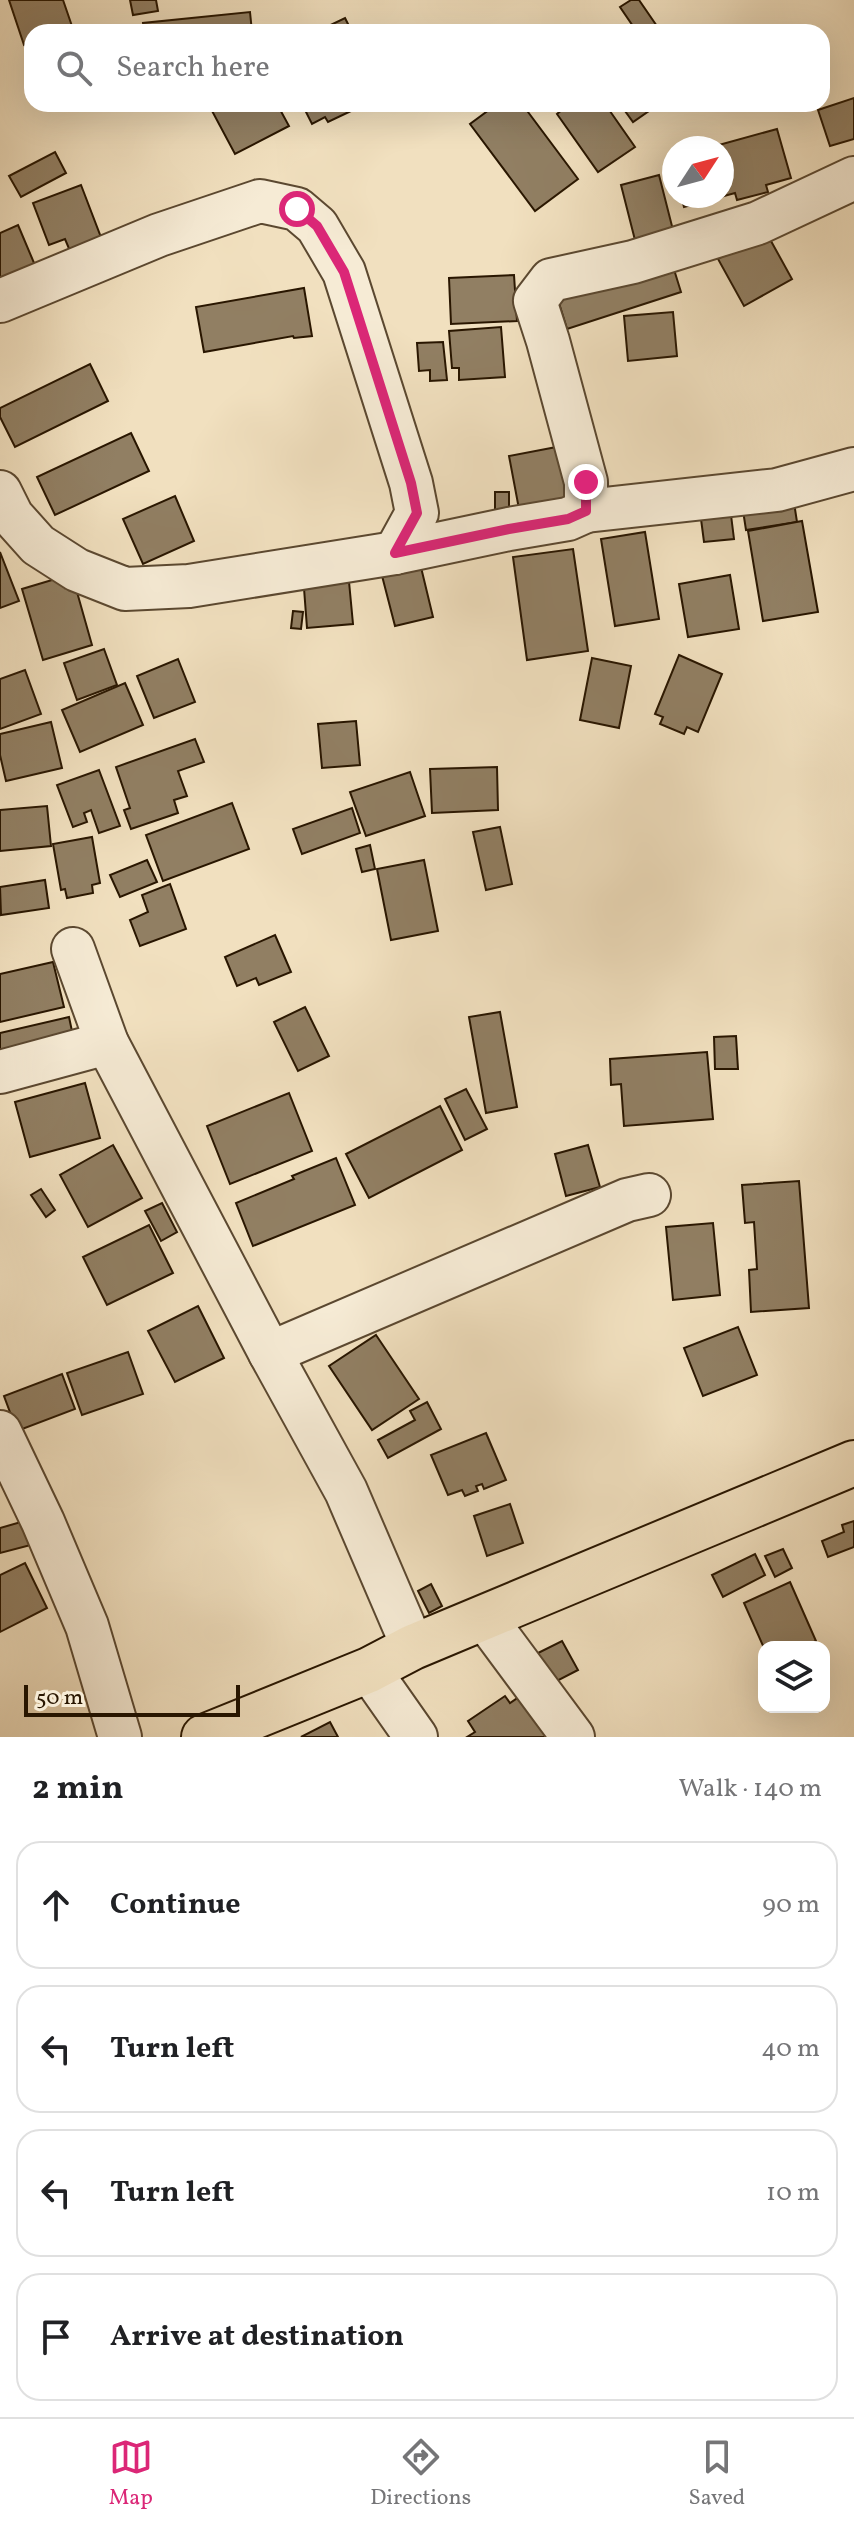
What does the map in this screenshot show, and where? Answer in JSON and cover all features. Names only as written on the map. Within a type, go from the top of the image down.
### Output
[{"type":"main road","points":[[204,1737],[854,1463]]},
{"type":"street","points":[[586,511],[586,482],[535,301],[551,280],[633,262],[758,223],[854,178]]},
{"type":"street","points":[[0,301],[159,235],[260,201],[297,209],[317,226],[344,272],[411,483],[417,513],[395,553]]},
{"type":"street","points":[[0,492],[12,516],[38,545],[77,570],[125,589],[189,586],[395,553],[568,519],[586,511],[777,490],[854,469]]},
{"type":"street","points":[[73,949],[107,1043],[346,1491],[413,1647]]},
{"type":"street","points":[[0,1072],[107,1043]]},
{"type":"street","points":[[270,1353],[598,1212],[649,1195]]},
{"type":"street","points":[[0,1432],[43,1522],[87,1626],[120,1737]]},
{"type":"street","points":[[484,1617],[573,1737]]},
{"type":"street","points":[[369,1670],[416,1737]]},
{"type":"building","points":[[9,0],[63,0],[71,24],[24,24],[24,45]]},
{"type":"building","points":[[130,0],[156,0],[158,11],[133,15]]},
{"type":"building","points":[[631,0],[639,0],[656,24],[632,24],[620,7]]},
{"type":"building","points":[[250,12],[251,24],[143,24]]},
{"type":"building","points":[[345,18],[348,24],[333,24]]},
{"type":"building","points":[[854,98],[854,139],[830,146],[819,112],[830,112],[830,106]]},
{"type":"building","points":[[213,112],[281,112],[289,126],[235,154]]},
{"type":"building","points":[[306,112],[349,112],[328,122],[325,117],[312,124]]},
{"type":"building","points":[[486,112],[528,112],[578,179],[535,211],[470,124]]},
{"type":"building","points":[[611,112],[635,147],[598,172],[557,114]]},
{"type":"building","points":[[626,112],[647,112],[633,122]]},
{"type":"building","points":[[777,129],[791,178],[766,185],[768,192],[737,200],[734,193],[734,141]]},
{"type":"building","points":[[55,152],[66,173],[21,197],[9,176]]},
{"type":"building","points":[[659,175],[662,208],[667,208],[674,234],[636,244],[621,185]]},
{"type":"building","points":[[81,185],[102,240],[70,251],[65,239],[49,245],[33,203]]},
{"type":"building","points":[[18,225],[37,270],[0,286],[0,233]]},
{"type":"building","points":[[766,232],[792,279],[744,306],[718,259]]},
{"type":"building","points":[[672,263],[681,292],[567,329],[558,300]]},
{"type":"building","points":[[514,275],[517,321],[451,324],[449,278]]},
{"type":"building","points":[[304,288],[312,336],[293,336],[204,352],[196,307]]},
{"type":"building","points":[[673,312],[677,356],[628,361],[624,316]]},
{"type":"building","points":[[501,327],[505,377],[459,380],[459,368],[452,368],[449,331]]},
{"type":"building","points":[[443,342],[447,380],[430,381],[430,370],[419,371],[417,343]]},
{"type":"building","points":[[90,364],[108,401],[15,447],[0,417],[0,408]]},
{"type":"building","points":[[131,433],[149,471],[55,515],[37,477]]},
{"type":"building","points":[[567,445],[577,499],[519,509],[509,456]]},
{"type":"building","points":[[495,492],[509,492],[509,517],[495,517]]},
{"type":"building","points":[[175,496],[194,541],[143,564],[123,519]]},
{"type":"building","points":[[793,496],[797,522],[746,530],[742,504]]},
{"type":"building","points":[[731,515],[734,539],[704,542],[701,519]]},
{"type":"building","points":[[802,521],[818,612],[763,621],[748,531]]},
{"type":"building","points":[[645,532],[659,619],[615,626],[601,539]]},
{"type":"building","points":[[573,549],[588,651],[527,660],[513,557]]},
{"type":"building","points":[[0,552],[19,601],[0,608]]},
{"type":"building","points":[[419,559],[433,617],[395,626],[380,568]]},
{"type":"building","points":[[348,571],[353,624],[307,628],[303,575]]},
{"type":"building","points":[[730,575],[739,629],[688,637],[679,584]]},
{"type":"building","points":[[62,577],[65,588],[75,585],[92,645],[43,660],[22,589]]},
{"type":"building","points":[[293,611],[303,612],[301,629],[291,628]]},
{"type":"building","points":[[104,649],[117,685],[77,700],[64,663]]},
{"type":"building","points":[[679,655],[722,674],[698,732],[687,727],[684,734],[660,724],[663,717],[655,714]]},
{"type":"building","points":[[592,658],[631,666],[619,728],[580,720]]},
{"type":"building","points":[[178,659],[195,702],[154,718],[137,676]]},
{"type":"building","points":[[25,670],[41,714],[0,729],[0,679]]},
{"type":"building","points":[[125,683],[143,725],[80,752],[62,710]]},
{"type":"building","points":[[356,721],[360,765],[322,768],[318,724]]},
{"type":"building","points":[[51,722],[62,768],[6,781],[0,755],[0,734]]},
{"type":"building","points":[[195,739],[204,762],[178,771],[187,796],[174,800],[178,813],[131,829],[124,810],[130,808],[116,767]]},
{"type":"building","points":[[497,767],[498,810],[432,813],[430,769]]},
{"type":"building","points":[[99,770],[120,826],[99,833],[91,810],[84,813],[87,822],[73,827],[57,785]]},
{"type":"building","points":[[410,772],[425,816],[366,836],[350,792]]},
{"type":"building","points":[[232,803],[249,849],[163,881],[146,835]]},
{"type":"building","points":[[47,806],[51,846],[0,851],[0,810]]},
{"type":"building","points":[[352,808],[360,833],[302,854],[293,829]]},
{"type":"building","points":[[500,827],[512,884],[486,890],[473,832]]},
{"type":"building","points":[[92,837],[100,883],[92,885],[93,893],[67,898],[65,889],[61,890],[53,844]]},
{"type":"building","points":[[370,845],[375,869],[362,872],[356,849]]},
{"type":"building","points":[[147,860],[157,882],[120,897],[110,875]]},
{"type":"building","points":[[424,860],[438,931],[391,940],[377,869]]},
{"type":"building","points":[[45,880],[49,908],[1,915],[0,887]]},
{"type":"building","points":[[170,884],[186,929],[140,946],[130,920],[148,912],[142,895]]},
{"type":"building","points":[[275,935],[291,972],[259,985],[256,978],[237,986],[225,957]]},
{"type":"building","points":[[53,962],[64,1007],[0,1022],[0,974]]},
{"type":"building","points":[[305,1007],[329,1056],[298,1071],[274,1022]]},
{"type":"building","points":[[500,1012],[517,1107],[486,1113],[469,1017]]},
{"type":"building","points":[[69,1017],[73,1036],[0,1053],[0,1033]]},
{"type":"building","points":[[736,1036],[738,1069],[715,1069],[714,1037]]},
{"type":"building","points":[[707,1052],[713,1119],[624,1126],[621,1084],[611,1085],[610,1059]]},
{"type":"building","points":[[85,1083],[100,1138],[30,1157],[15,1102]]},
{"type":"building","points":[[466,1089],[487,1129],[465,1140],[445,1099]]},
{"type":"building","points":[[289,1093],[312,1151],[230,1184],[207,1126]]},
{"type":"building","points":[[440,1106],[462,1150],[369,1198],[346,1154]]},
{"type":"building","points":[[113,1145],[142,1198],[88,1227],[60,1175]]},
{"type":"building","points":[[588,1145],[600,1187],[566,1196],[555,1154]]},
{"type":"building","points":[[336,1158],[355,1205],[253,1246],[236,1203]]},
{"type":"building","points":[[799,1181],[809,1308],[751,1312],[749,1270],[757,1269],[754,1222],[745,1223],[742,1185]]},
{"type":"building","points":[[41,1189],[55,1210],[46,1217],[31,1195]]},
{"type":"building","points":[[162,1203],[177,1232],[161,1241],[145,1211]]},
{"type":"building","points":[[713,1223],[720,1295],[673,1300],[666,1227]]},
{"type":"building","points":[[149,1225],[173,1273],[107,1305],[83,1257]]},
{"type":"building","points":[[198,1306],[224,1358],[175,1382],[148,1331]]},
{"type":"building","points":[[738,1327],[757,1375],[703,1396],[684,1348]]},
{"type":"building","points":[[376,1335],[419,1399],[372,1430],[329,1366]]},
{"type":"building","points":[[128,1352],[143,1394],[82,1415],[67,1373]]},
{"type":"building","points":[[62,1374],[75,1409],[17,1431],[4,1396]]},
{"type":"building","points":[[427,1402],[441,1429],[388,1458],[378,1440],[415,1420],[410,1411]]},
{"type":"building","points":[[486,1433],[506,1480],[484,1489],[482,1484],[476,1486],[478,1491],[465,1496],[462,1490],[448,1495],[431,1455]]},
{"type":"building","points":[[510,1504],[523,1543],[487,1556],[474,1516]]},
{"type":"building","points":[[35,1518],[42,1542],[0,1553],[0,1528]]},
{"type":"building","points":[[854,1521],[854,1547],[828,1557],[822,1541],[844,1532],[842,1525]]},
{"type":"building","points":[[783,1549],[792,1568],[775,1577],[765,1556]]},
{"type":"building","points":[[755,1554],[765,1575],[723,1597],[712,1575]]},
{"type":"building","points":[[25,1563],[47,1608],[0,1632],[0,1575]]},
{"type":"building","points":[[790,1582],[816,1641],[761,1641],[744,1603]]},
{"type":"building","points":[[431,1584],[442,1606],[429,1613],[418,1591]]},
{"type":"building","points":[[562,1641],[578,1670],[553,1683],[538,1653]]},
{"type":"building","points":[[529,1690],[561,1737],[467,1737],[475,1732],[468,1721],[505,1696],[510,1703]]},
{"type":"building","points":[[330,1722],[338,1737],[301,1737]]},
{"type":"route","points":[[297,209],[317,226],[344,272],[411,483],[417,513],[395,553],[568,519],[586,511],[586,482]]}]
